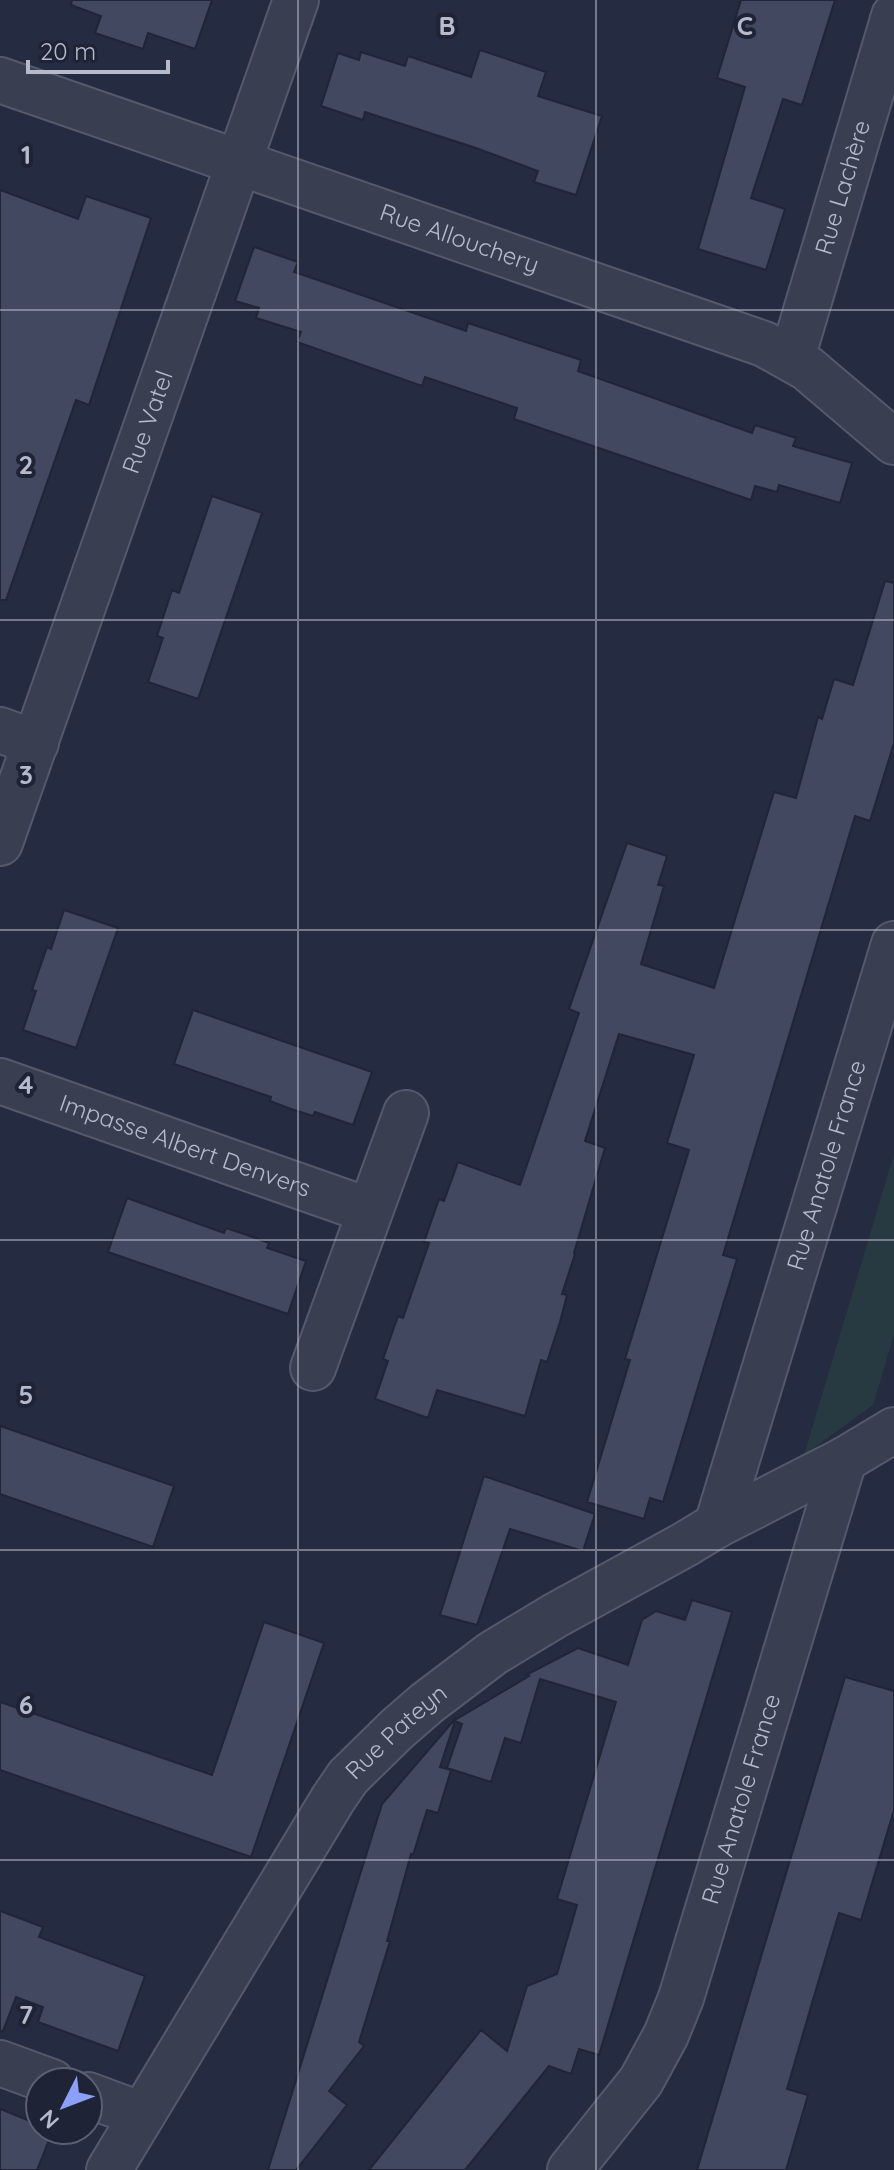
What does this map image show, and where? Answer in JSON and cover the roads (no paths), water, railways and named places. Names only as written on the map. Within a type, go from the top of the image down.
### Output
[{"type":"street","name":"Rue Vatel","points":[[0,843],[18,736],[238,162],[296,0]]},
{"type":"street","name":"Rue Lachère","points":[[792,358],[894,16]]},
{"type":"street","name":"Rue Allouchery","points":[[0,80],[764,344],[792,358],[820,378],[894,442]]},
{"type":"street","name":"Rue Anatole France","points":[[717,1525],[894,944]]},
{"type":"street","name":"Impasse Albert Denvers","points":[[0,1081],[370,1211]]},
{"type":"street","points":[[313,1368],[406,1113]]},
{"type":"street","points":[[844,1460],[894,1430]]},
{"type":"street","name":"Rue Anatole France","points":[[570,2170],[641,2081],[681,1998],[844,1460]]},
{"type":"street","name":"Rue Pateyn","points":[[109,2170],[333,1799],[357,1768],[427,1703],[493,1653],[717,1525],[844,1460]]},
{"type":"street","points":[[0,2063],[24,2072]]},
{"type":"street","points":[[104,2101],[142,2115]]}]
